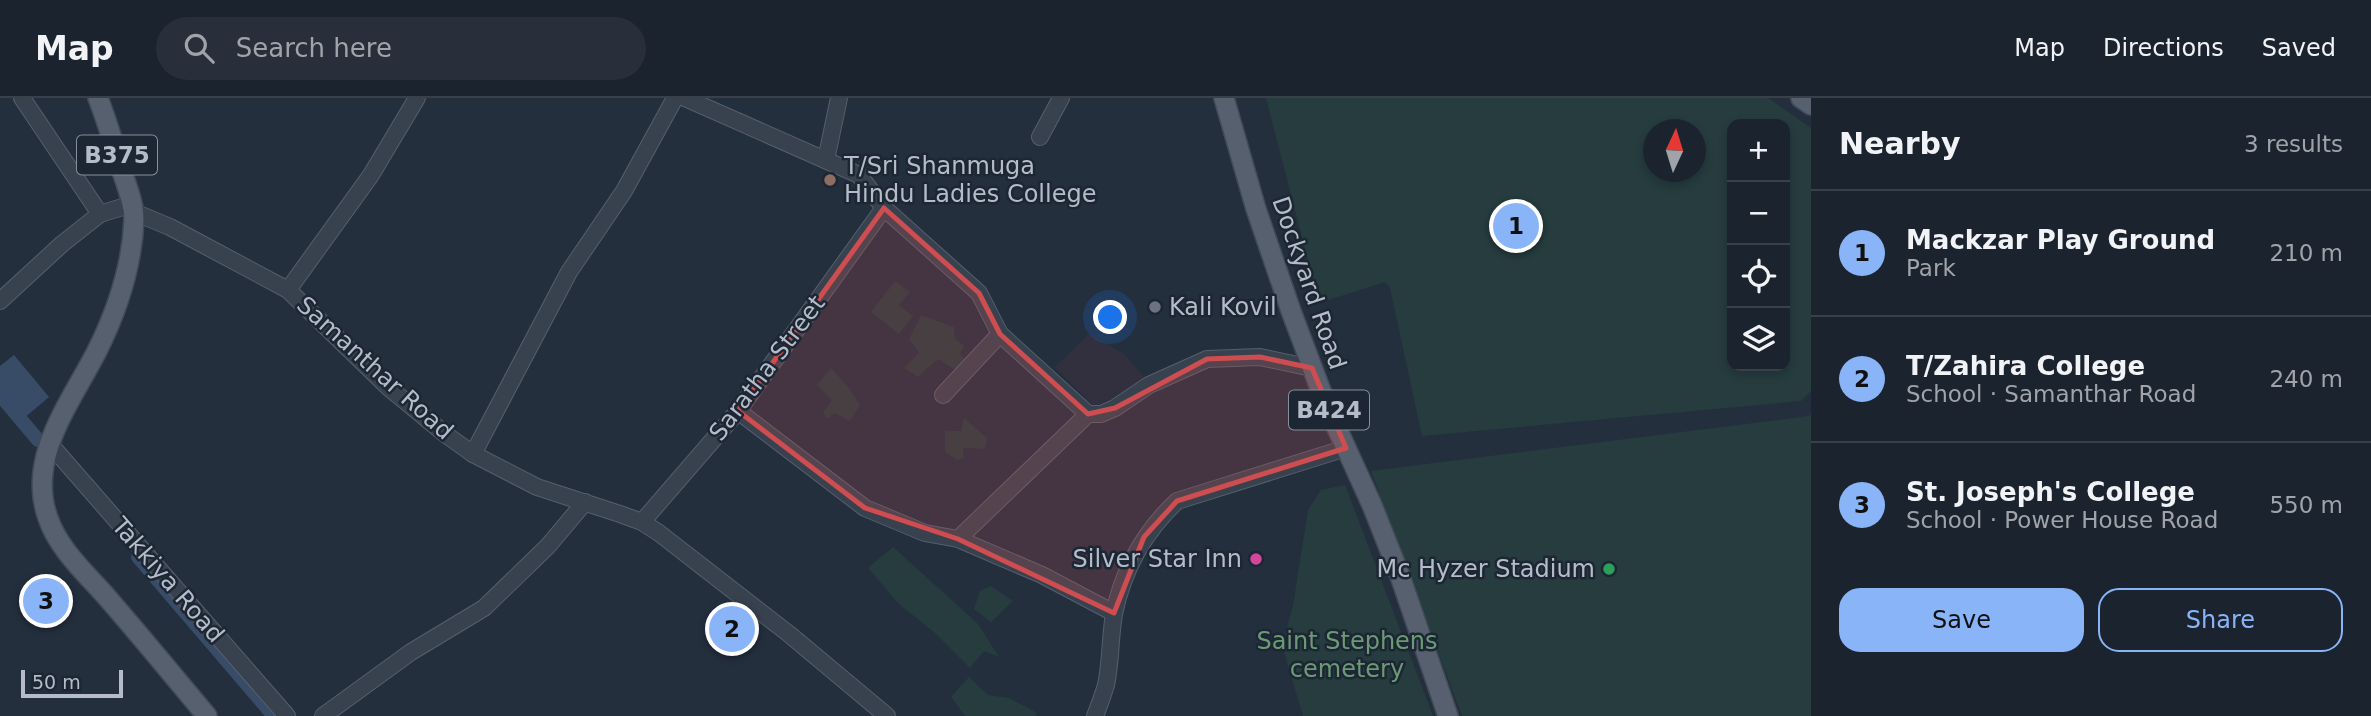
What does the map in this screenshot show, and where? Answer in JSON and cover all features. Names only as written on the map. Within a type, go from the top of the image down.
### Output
[{"type":"main road","name":"B375","points":[[98,98],[133,208],[129,258],[114,313],[49,443],[44,465],[45,507],[52,528],[80,568],[207,716]]},
{"type":"main road","name":"Dockyard Road","points":[[1224,98],[1256,209],[1312,368],[1399,573],[1448,716]]},
{"type":"main road","points":[[1801,98],[1811,105]]},
{"type":"street","points":[[22,98],[100,214]]},
{"type":"street","points":[[288,290],[371,175],[417,98]]},
{"type":"street","points":[[473,454],[569,272],[624,191],[675,98]]},
{"type":"street","points":[[685,98],[859,175],[884,208],[979,293],[1000,334],[1088,414],[1101,414],[1115,408],[1149,385],[1207,359],[1260,357],[1312,368]]},
{"type":"street","points":[[826,160],[839,98]]},
{"type":"street","points":[[1040,137],[1061,98]]},
{"type":"street","points":[[0,301],[62,244],[100,214],[133,208]]},
{"type":"street","name":"Samanthar Road","points":[[133,208],[288,290],[388,387],[473,454],[537,487],[642,522],[679,547],[887,716]]},
{"type":"street","name":"Saratha Street","points":[[642,522],[738,411],[884,208]]},
{"type":"street","points":[[943,395],[1000,334]]},
{"type":"street","points":[[738,411],[865,508],[926,533],[958,539],[1042,575],[1114,613]]},
{"type":"street","points":[[958,539],[1088,414]]},
{"type":"street","name":"Takkiya Road","points":[[49,443],[287,716]]},
{"type":"street","points":[[1095,716],[1106,684],[1114,613],[1128,571],[1144,537],[1161,516],[1177,501],[1346,448]]},
{"type":"street","points":[[323,716],[411,652],[484,608],[548,546],[585,502]]},
{"type":"highlighted area","points":[[884,208],[979,293],[1000,334],[1088,414],[1115,408],[1207,359],[1260,357],[1312,368],[1346,448],[1177,501],[1144,537],[1114,613],[958,539],[865,508],[738,411]]},
{"type":"shaded area","points":[[1089,334],[1124,354],[1145,378],[1120,396],[1094,406],[1055,367]]},
{"type":"green space","points":[[1266,98],[1768,98],[1811,128],[1811,391],[1801,401],[1422,436],[1390,288],[1385,282],[1319,303]]},
{"type":"green space","points":[[895,281],[910,292],[899,305],[913,316],[899,334],[871,312]]},
{"type":"green space","points":[[921,315],[954,327],[955,339],[965,346],[960,353],[968,363],[957,371],[938,359],[918,377],[904,368],[919,353],[909,339]]},
{"type":"green space","points":[[831,368],[860,405],[850,421],[834,413],[827,419],[823,413],[832,400],[817,385]]},
{"type":"green space","name":"Mc Hyzer Stadium","points":[[1811,413],[1811,716],[1462,716],[1371,471],[1809,416]]},
{"type":"green space","points":[[964,418],[987,438],[985,449],[963,448],[964,458],[957,460],[945,452],[945,431],[961,431]]},
{"type":"green space","name":"Saint Stephens cemetery","points":[[1345,485],[1433,716],[1303,716],[1282,645],[1293,606],[1308,510],[1321,490]]},
{"type":"green space","points":[[893,547],[978,624],[999,657],[984,651],[970,668],[934,632],[899,604],[868,568]]},
{"type":"green space","points":[[991,586],[1013,601],[991,622],[974,609],[980,591]]},
{"type":"green space","points":[[969,677],[988,695],[1009,698],[1037,713],[1035,716],[965,716],[951,697]]},
{"type":"water","points":[[14,355],[49,397],[23,419],[0,392],[0,366]]},
{"type":"waterway","points":[[0,395],[38,440]]},
{"type":"waterway","points":[[138,557],[274,716]]},
{"type":"place","name":"T/Sri Shanmuga Hindu Ladies College","points":[[830,180]]},
{"type":"place","name":"Mackzar Play Ground","points":[[1516,226]]},
{"type":"place","name":"Kali Kovil","points":[[1155,307]]},
{"type":"place","name":"Silver Star Inn","points":[[1256,559]]},
{"type":"place","name":"Mc Hyzer Stadium","points":[[1609,569]]},
{"type":"place","name":"St. Joseph's College","points":[[46,601]]},
{"type":"place","name":"T/Zahira College","points":[[732,629]]}]
